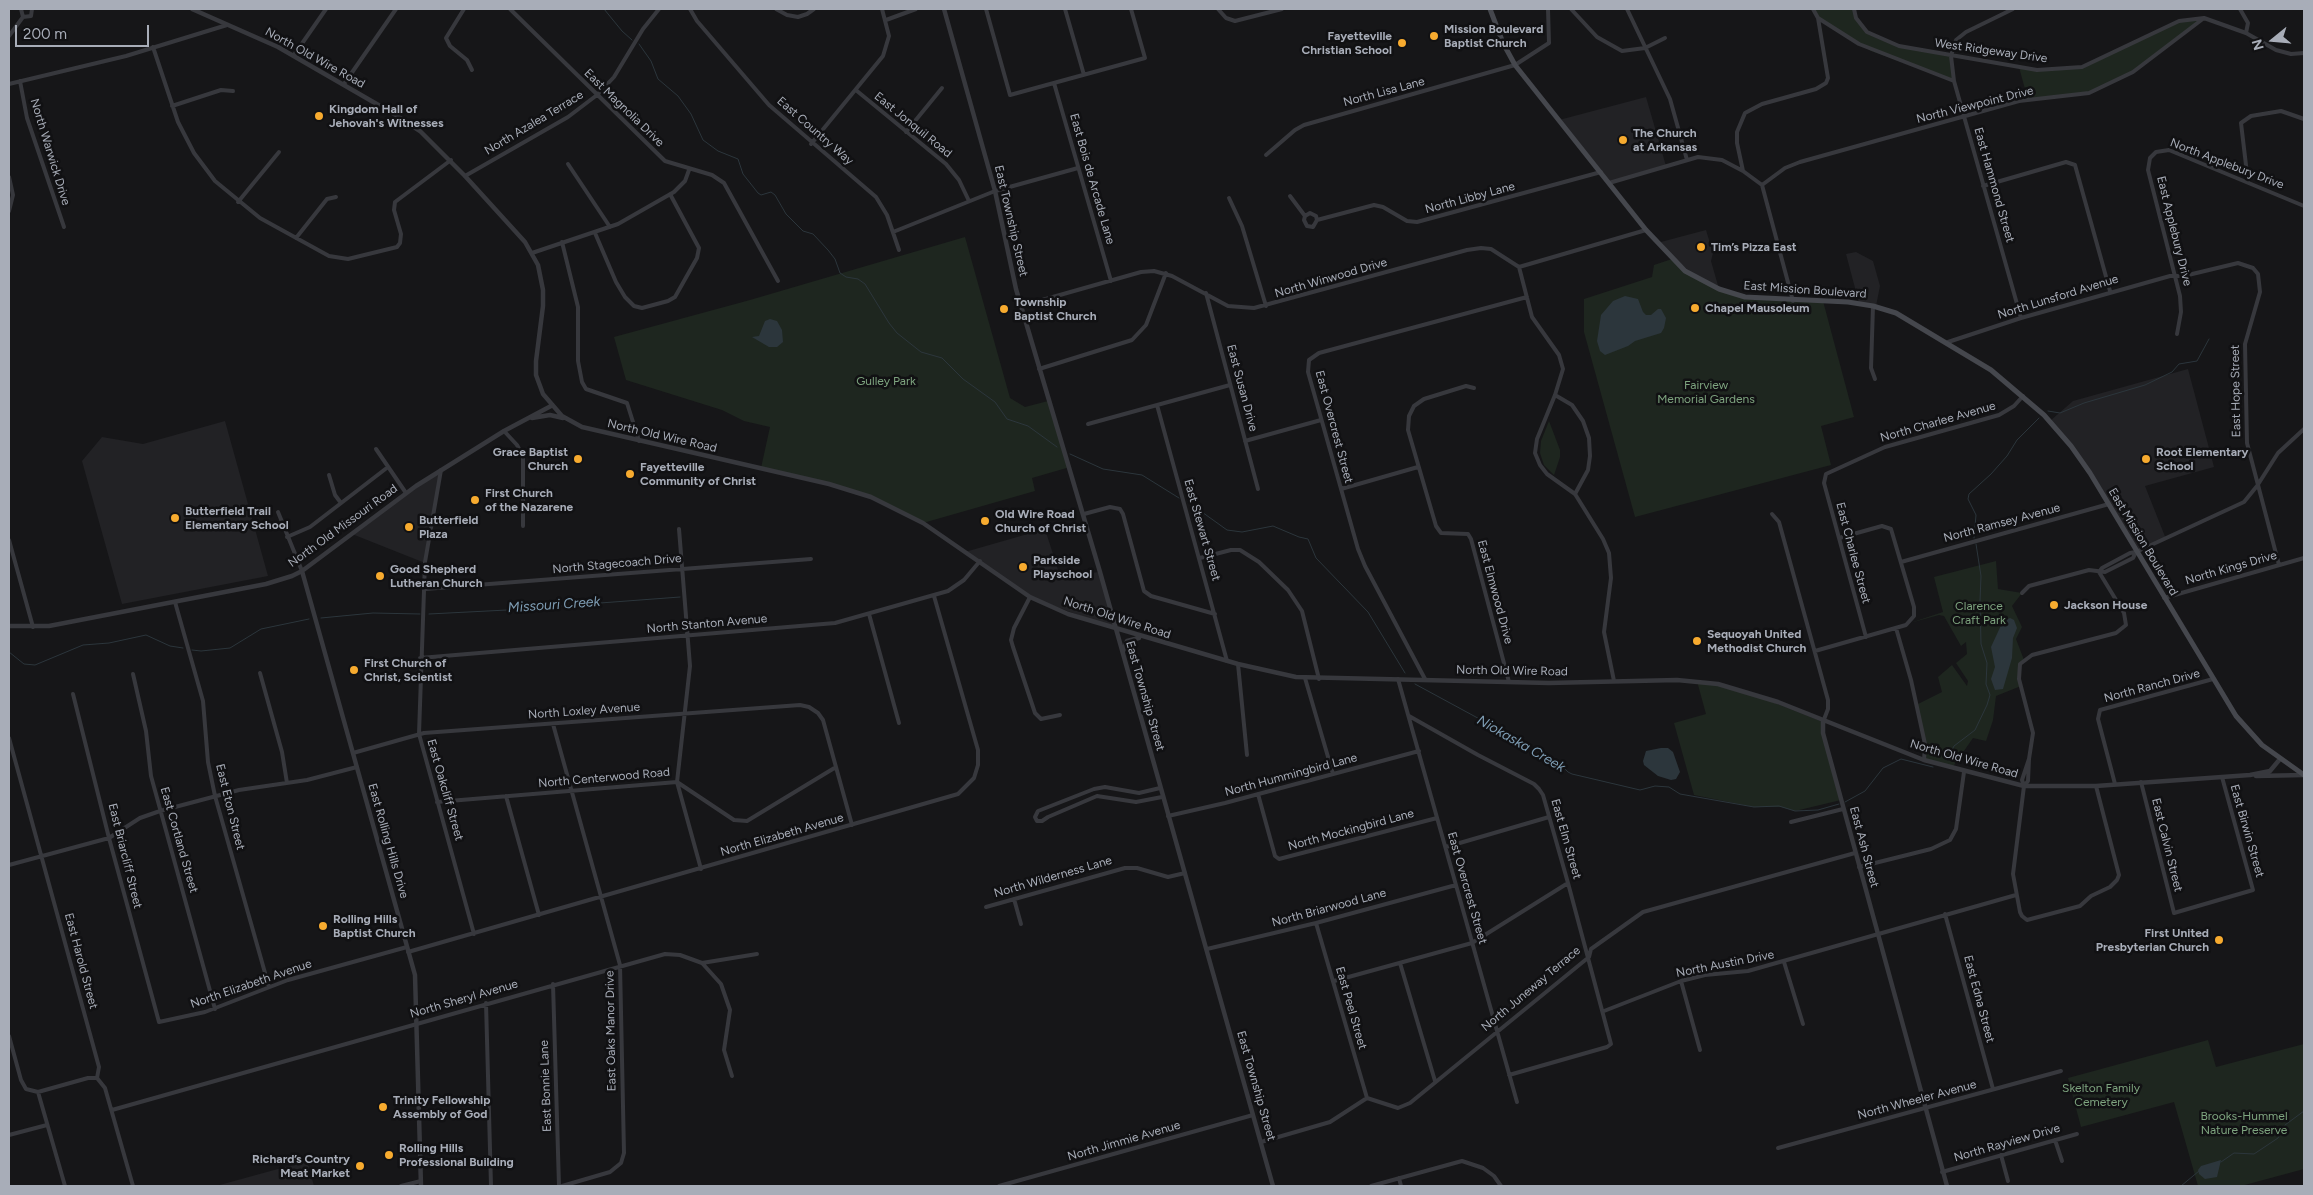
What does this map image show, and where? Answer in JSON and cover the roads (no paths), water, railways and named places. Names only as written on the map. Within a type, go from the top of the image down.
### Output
[{"type":"main road","name":"East Mission Boulevard","points":[[1490,9],[1501,40],[1515,65],[1646,230],[1685,271],[1708,284],[1745,297],[1848,302],[1874,306],[1910,320],[1948,342],[1992,370],[2024,396],[2066,438],[2109,504],[2212,679],[2244,726],[2280,759],[2304,775]]},
{"type":"street","points":[[9,36],[23,17],[22,9]]},
{"type":"street","points":[[23,17],[31,16],[32,9]]},
{"type":"street","points":[[294,55],[326,9]]},
{"type":"street","points":[[344,84],[396,9]]},
{"type":"street","points":[[464,9],[446,38],[450,46],[467,60],[472,70]]},
{"type":"street","name":"East Magnolia Drive","points":[[510,9],[665,161],[689,170],[712,175],[724,183],[778,281]]},
{"type":"street","name":"North Azalea Terrace","points":[[465,176],[568,117],[597,96],[614,77],[643,29],[659,9]]},
{"type":"street","name":"East Country Way","points":[[690,9],[696,21],[769,105],[811,144],[872,193],[884,208],[899,250]]},
{"type":"street","points":[[776,9],[786,15],[798,17],[814,9]]},
{"type":"street","points":[[811,144],[856,91],[886,51],[889,36],[882,9]]},
{"type":"street","points":[[886,20],[916,9]]},
{"type":"street","name":"East Township Street","points":[[944,9],[995,192],[1021,306],[1084,514],[1122,655],[1273,1186]]},
{"type":"street","points":[[986,9],[1010,95],[1145,58],[1131,9]]},
{"type":"street","points":[[1066,9],[1084,75]]},
{"type":"street","points":[[1218,9],[1226,18],[1234,21],[1282,9]]},
{"type":"street","name":"North Lisa Lane","points":[[1266,155],[1295,130],[1304,125],[1515,65],[1548,43],[1548,9]]},
{"type":"street","points":[[1571,9],[1602,40],[1622,51],[1645,48],[1665,38]]},
{"type":"street","points":[[1627,9],[1670,99],[1687,160]]},
{"type":"street","points":[[1743,171],[1737,143],[1737,132],[1745,113],[1762,104],[1816,89],[1826,83],[1828,78],[1818,18],[1813,9]]},
{"type":"street","name":"West Ridgeway Drive","points":[[1854,9],[1860,25],[1878,38],[1899,46],[2037,70],[2068,69],[2092,63],[2179,21],[2204,18],[2246,33],[2276,50],[2291,54],[2304,53]]},
{"type":"street","points":[[1951,56],[1956,40],[1966,32],[2013,9]]},
{"type":"street","points":[[2240,9],[2248,23],[2246,33]]},
{"type":"street","name":"North Old Wire Road","points":[[195,10],[294,55],[344,84],[420,131],[451,160],[532,253],[541,277],[543,290],[536,375],[541,389],[551,406],[567,419],[582,427],[829,484],[872,497],[923,523],[1030,597],[1064,612],[1144,638],[1227,661],[1305,678],[1509,682],[1677,680],[1718,684],[1778,702],[1824,722],[1924,760],[1964,772],[2024,786],[2096,786],[2141,781],[2250,775],[2270,771],[2280,759]]},
{"type":"street","points":[[1818,18],[1872,51],[1954,81]]},
{"type":"street","name":"North Viewpoint Drive","points":[[1762,185],[1785,168],[1800,162],[2019,101],[2074,96],[2100,89],[2146,64],[2204,18]]},
{"type":"street","points":[[9,83],[153,47],[227,25]]},
{"type":"street","points":[[153,47],[172,106],[194,153],[215,181],[238,202],[260,218],[338,258],[359,257],[397,247],[400,243],[401,234],[394,210],[395,202],[451,160]]},
{"type":"street","name":"East Hammond Street","points":[[1951,56],[1954,81],[2021,318]]},
{"type":"street","name":"North Warwick Drive","points":[[20,81],[27,118],[64,227]]},
{"type":"street","name":"East Bois de Arcade Lane","points":[[1054,83],[1110,281]]},
{"type":"street","points":[[906,132],[942,88]]},
{"type":"street","points":[[172,106],[221,90],[232,91]]},
{"type":"street","name":"East Jonquil Road","points":[[856,91],[953,172],[968,201]]},
{"type":"street","points":[[2248,182],[2241,123],[2251,116],[2281,111],[2304,118]]},
{"type":"street","name":"North Applebury Drive","points":[[2148,163],[2156,152],[2169,150],[2304,206]]},
{"type":"street","points":[[238,202],[279,152]]},
{"type":"street","points":[[1610,183],[1698,157],[1715,158],[1743,171],[1762,185],[1793,300]]},
{"type":"street","points":[[1984,186],[2070,162],[2077,168],[2110,291]]},
{"type":"street","name":"East Applebury Drive","points":[[2148,163],[2176,276],[2181,312],[2177,334]]},
{"type":"street","points":[[568,164],[610,227]]},
{"type":"street","points":[[894,232],[968,201],[1078,168]]},
{"type":"street","points":[[532,253],[610,227],[670,194],[685,181],[689,170]]},
{"type":"street","name":"North Libby Lane","points":[[1317,220],[1374,205],[1383,207],[1407,221],[1417,222],[1600,172]]},
{"type":"street","points":[[9,177],[13,195],[9,211]]},
{"type":"street","points":[[595,233],[616,282],[625,297],[634,306],[642,308],[668,301],[675,297],[697,258],[699,248],[670,194]]},
{"type":"street","points":[[296,238],[327,199],[336,196]]},
{"type":"street","points":[[1290,196],[1305,216],[1304,222],[1309,227],[1315,226],[1317,220],[1312,214],[1305,216]]},
{"type":"street","points":[[1229,198],[1242,226],[1266,306]]},
{"type":"street","points":[[1614,681],[1604,632],[1611,578],[1608,553],[1603,539],[1575,494],[1546,474],[1535,454],[1537,439],[1555,395],[1563,369],[1559,355],[1535,323],[1519,267],[1646,230]]},
{"type":"street","points":[[562,242],[578,307],[578,361],[582,382],[586,388],[627,403],[639,441]]},
{"type":"street","name":"North Winwood Drive","points":[[1021,306],[1147,271],[1166,273],[1228,306],[1240,308],[1266,306],[1481,248],[1498,253],[1519,267]]},
{"type":"street","name":"East Hope Street","points":[[2176,276],[2184,276],[2238,263],[2246,264],[2258,274],[2260,292],[2245,344],[2247,443],[2279,565]]},
{"type":"street","points":[[1039,369],[1120,345],[1136,337],[1146,325],[1166,273]]},
{"type":"street","name":"North Lunsford Avenue","points":[[1948,342],[2110,291],[2176,276]]},
{"type":"street","name":"East Susan Drive","points":[[1206,293],[1258,489]]},
{"type":"street","name":"East Overcrest Street","points":[[1424,679],[1365,566],[1321,420],[1308,372],[1309,360],[1313,356],[1527,297]]},
{"type":"street","points":[[1874,306],[1871,368],[1875,379]]},
{"type":"street","points":[[1088,424],[1230,385]]},
{"type":"street","points":[[1341,489],[1418,467],[1408,430],[1409,416],[1414,406],[1424,399],[1466,386],[1474,388]]},
{"type":"street","points":[[1555,395],[1572,405],[1583,421],[1589,438],[1590,456],[1588,470],[1575,494]]},
{"type":"street","name":"North Charlee Avenue","points":[[1826,474],[1884,447],[1999,415],[2014,406],[2024,396]]},
{"type":"street","name":"East Stewart Street","points":[[1157,405],[1227,661]]},
{"type":"street","name":"North Old Missouri Road","points":[[9,626],[33,627],[275,582],[302,571],[406,493],[504,431],[551,406]]},
{"type":"street","points":[[527,419],[550,415],[567,419]]},
{"type":"street","points":[[1245,441],[1321,420]]},
{"type":"street","points":[[2099,572],[2102,568],[2130,553],[2235,508],[2250,496],[2278,453],[2304,429]]},
{"type":"street","points":[[504,431],[517,445],[523,457],[523,526]]},
{"type":"street","points":[[376,450],[406,493]]},
{"type":"street","points":[[287,537],[310,527],[388,467]]},
{"type":"street","name":"East Elmwood Drive","points":[[1418,467],[1436,526],[1441,533],[1468,534],[1471,539],[1509,682]]},
{"type":"street","name":"East Oakcliff Street","points":[[441,470],[425,562],[420,658],[419,734],[474,934]]},
{"type":"street","name":"East Charlee Street","points":[[1826,474],[1824,483],[1866,636]]},
{"type":"street","points":[[329,475],[335,495],[341,503]]},
{"type":"street","name":"North Ramsey Avenue","points":[[1901,562],[2109,504]]},
{"type":"street","points":[[1084,514],[1110,507],[1120,510],[1123,514],[1144,591],[1151,596],[1215,614]]},
{"type":"street","name":"East Rolling Hills Drive","points":[[278,512],[302,571],[414,975],[421,1183]]},
{"type":"street","name":"East Ash Street","points":[[1772,514],[1779,522],[1828,700],[1822,733],[1947,1186]]},
{"type":"street","points":[[1815,651],[1906,625],[1913,619],[1914,607],[1893,533],[1888,527],[1882,526],[1839,538]]},
{"type":"street","points":[[679,529],[690,673],[677,782],[701,869]]},
{"type":"street","points":[[9,540],[33,627]]},
{"type":"street","points":[[1200,558],[1232,550],[1240,550],[1259,562],[1288,590],[1302,611],[1319,679]]},
{"type":"street","name":"North Kings Drive","points":[[2164,598],[2304,558]]},
{"type":"street","name":"North Stagecoach Drive","points":[[425,590],[811,559]]},
{"type":"street","name":"North Stanton Avenue","points":[[420,658],[816,626],[934,596],[959,584],[980,562]]},
{"type":"street","points":[[2022,593],[2029,586],[2080,572],[2089,570],[2099,572],[2124,613],[2126,626],[2116,632],[2032,655],[2020,664],[2019,679],[2034,733],[2028,781],[2024,786],[2014,868],[2016,895],[2024,919],[2032,919],[2080,906],[2091,896],[2110,887],[2118,880],[2096,786]]},
{"type":"street","name":"North Elizabeth Avenue","points":[[160,1022],[215,1009],[269,987],[408,949],[474,934],[951,797],[964,790],[976,772],[978,750],[934,596]]},
{"type":"street","points":[[1030,597],[1014,628],[1012,647],[1034,713],[1041,719],[1060,715]]},
{"type":"street","name":"East Eton Street","points":[[175,602],[202,701],[208,762],[215,796],[269,987]]},
{"type":"street","points":[[869,614],[899,723]]},
{"type":"street","points":[[1896,628],[1911,680],[1925,744],[1924,760]]},
{"type":"street","points":[[1122,655],[1123,645],[1127,640],[1144,638]]},
{"type":"street","points":[[1238,664],[1247,755]]},
{"type":"street","points":[[260,673],[279,742],[287,783]]},
{"type":"street","name":"East Cortland Street","points":[[133,674],[146,731],[150,776],[215,1009]]},
{"type":"street","points":[[1305,678],[1333,774]]},
{"type":"street","name":"East Overcrest Street","points":[[1398,679],[1517,1102]]},
{"type":"street","name":"North Ranch Drive","points":[[2115,784],[2098,713],[2103,709],[2212,679]]},
{"type":"street","name":"East Briarcliff Street","points":[[73,694],[109,838],[160,1022]]},
{"type":"street","name":"North Loxley Avenue","points":[[353,753],[419,734],[800,705],[809,707],[818,713],[823,720],[836,767]]},
{"type":"street","name":"East Elm Street","points":[[1409,716],[1534,784],[1543,795],[1604,1011]]},
{"type":"street","name":"East Oaks Manor Drive","points":[[553,724],[620,965],[623,1158],[618,1167],[610,1172],[560,1186]]},
{"type":"street","name":"East Harold Street","points":[[9,739],[99,1066],[97,1078],[103,1083],[133,1186]]},
{"type":"street","name":"North Hummingbird Lane","points":[[1168,816],[1419,751]]},
{"type":"street","points":[[9,865],[109,838],[140,818],[160,811],[215,796],[323,777],[357,767]]},
{"type":"street","points":[[836,767],[852,825]]},
{"type":"street","name":"North Centerwood Road","points":[[437,802],[677,782],[734,820],[747,822],[836,767]]},
{"type":"street","points":[[1859,868],[1946,843],[1954,835],[1956,829],[1964,772]]},
{"type":"street","points":[[2250,775],[2262,777],[2304,775]]},
{"type":"street","name":"East Birwin Street","points":[[2174,913],[2253,890],[2222,776]]},
{"type":"street","name":"East Calvin Street","points":[[2141,781],[2174,913]]},
{"type":"street","points":[[1160,788],[1139,793],[1109,788],[1094,789],[1038,811],[1035,817],[1037,821],[1042,822],[1048,817],[1097,796],[1136,802],[1162,797]]},
{"type":"street","name":"North Mockingbird Lane","points":[[1258,794],[1275,856],[1279,859],[1438,818]]},
{"type":"street","points":[[506,796],[539,915]]},
{"type":"street","points":[[1791,822],[1843,809]]},
{"type":"street","points":[[1446,847],[1549,817]]},
{"type":"street","name":"North Juneway Terrace","points":[[1367,1098],[1398,1108],[1410,1103],[1589,957],[1590,949],[1643,912],[1855,853]]},
{"type":"street","name":"North Wilderness Lane","points":[[986,907],[1125,868],[1137,868],[1168,877],[1185,873]]},
{"type":"street","points":[[1334,981],[1472,942],[1568,883]]},
{"type":"street","name":"North Briarwood Lane","points":[[1207,949],[1316,923],[1456,885]]},
{"type":"street","name":"North Austin Drive","points":[[1604,1011],[1680,981],[1705,975],[1748,971],[1784,962],[2016,895]]},
{"type":"street","points":[[1014,899],[1021,924]]},
{"type":"street","name":"East Edna Street","points":[[1945,914],[1993,1089]]},
{"type":"street","name":"East Peel Street","points":[[1316,923],[1367,1098]]},
{"type":"street","name":"North Sheryl Avenue","points":[[112,1110],[620,965],[665,954],[680,955],[702,963],[716,976],[728,1000],[730,1021],[724,1050],[732,1076]]},
{"type":"street","points":[[702,963],[757,954]]},
{"type":"street","points":[[1784,962],[1803,1024]]},
{"type":"street","points":[[1400,963],[1435,1081]]},
{"type":"street","points":[[1680,981],[1700,1050]]},
{"type":"street","name":"East Bonnie Lane","points":[[553,984],[560,1186]]},
{"type":"street","points":[[486,1003],[491,1186]]},
{"type":"street","points":[[1509,1075],[1609,1046],[1611,1038],[1604,1011]]},
{"type":"street","points":[[9,1036],[23,1085],[26,1089],[38,1092],[88,1078],[97,1078]]},
{"type":"street","name":"North Wheeler Avenue","points":[[1778,1148],[2060,1071]]},
{"type":"street","points":[[38,1092],[65,1186]]},
{"type":"street","points":[[1261,1142],[1330,1122],[1367,1098]]},
{"type":"street","name":"North Jimmie Avenue","points":[[999,1186],[1253,1115]]},
{"type":"street","points":[[9,1135],[47,1125]]},
{"type":"street","name":"North Rayview Drive","points":[[1942,1172],[2077,1134]]},
{"type":"street","points":[[2056,1140],[2062,1161]]},
{"type":"street","points":[[2001,1156],[2008,1181]]},
{"type":"street","points":[[1371,1186],[1456,1162],[1472,1163],[1489,1172],[1501,1186]]},
{"type":"street","points":[[1399,1178],[1401,1186]]},
{"type":"street","points":[[401,1186],[421,1183]]},
{"type":"waterway","name":"Niokaska Creek","points":[[604,9],[632,40]]},
{"type":"waterway","name":"Niokaska Creek","points":[[639,44],[651,61],[658,79],[678,96],[691,114],[703,140],[718,151],[738,159],[743,174],[758,193],[761,195],[771,192],[775,195],[786,214],[803,231],[813,234],[828,250],[835,259],[840,273],[846,277],[858,279],[865,284],[897,333],[921,352],[942,358],[963,379],[995,402],[1007,419],[1028,426],[1057,447]]},
{"type":"waterway","name":"Niokaska Creek","points":[[2048,411],[2060,413],[2084,403],[2145,385],[2172,372],[2179,364],[2197,361],[2209,339]]},
{"type":"waterway","name":"Niokaska Creek","points":[[1974,538],[1976,515],[1968,499],[1969,494],[1991,474],[2007,456],[2017,440],[2039,418]]},
{"type":"waterway","name":"Niokaska Creek","points":[[1070,454],[1103,469],[1142,475],[1179,498]]},
{"type":"waterway","name":"Niokaska Creek","points":[[1188,502],[1227,530],[1242,532],[1273,526],[1308,539],[1316,558],[1368,612],[1405,673]]},
{"type":"waterway","name":"Niokaska Creek","points":[[1947,760],[1954,746],[1975,730],[1990,695],[1986,684],[1987,663],[1981,644],[1981,576],[1976,544]]},
{"type":"waterway","name":"Missouri Creek","points":[[429,614],[680,597]]},
{"type":"waterway","name":"Missouri Creek","points":[[321,618],[373,613],[420,614]]},
{"type":"waterway","name":"Missouri Creek","points":[[192,650],[230,648],[261,629],[309,619]]},
{"type":"waterway","name":"Missouri Creek","points":[[9,652],[24,664],[35,665],[83,645],[109,643],[146,635],[170,646],[183,648]]},
{"type":"waterway","name":"Niokaska Creek","points":[[1415,684],[1557,761],[1572,774],[1640,790],[1655,786],[1669,787],[1680,794],[1754,807],[1779,806],[1795,811],[1818,810],[1839,804]]},
{"type":"waterway","name":"Niokaska Creek","points":[[1845,802],[1865,791],[1883,768],[1901,759],[1933,767]]},
{"type":"waterway","points":[[2221,1162],[2234,1153],[2254,1154],[2278,1138],[2285,1125],[2304,1111]]},
{"type":"waterway","points":[[2181,1186],[2199,1171]]},
{"type":"place","name":"Mission Boulevard Baptist Church","points":[[1434,36]]},
{"type":"place","name":"Fayetteville Christian School","points":[[1402,43]]},
{"type":"place","name":"Kingdom Hall of Jehovah's Witnesses","points":[[319,116]]},
{"type":"place","name":"The Church at Arkansas","points":[[1623,140]]},
{"type":"place","name":"Tim’s Pizza East","points":[[1701,247]]},
{"type":"place","name":"Chapel Mausoleum","points":[[1695,308]]},
{"type":"place","name":"Township Baptist Church","points":[[1004,309]]},
{"type":"place","name":"Grace Baptist Church","points":[[578,459]]},
{"type":"place","name":"Root Elementary School","points":[[2146,459]]},
{"type":"place","name":"Fayetteville Community of Christ","points":[[630,474]]},
{"type":"place","name":"First Church of the Nazarene","points":[[475,500]]},
{"type":"place","name":"Butterfield Trail Elementary School","points":[[175,518]]},
{"type":"place","name":"Old Wire Road Church of Christ","points":[[985,521]]},
{"type":"place","name":"Butterfield Plaza","points":[[409,527]]},
{"type":"place","name":"Parkside Playschool","points":[[1023,567]]},
{"type":"place","name":"Good Shepherd Lutheran Church","points":[[380,576]]},
{"type":"place","name":"Jackson House","points":[[2054,605]]},
{"type":"place","name":"Sequoyah United Methodist Church","points":[[1697,641]]},
{"type":"place","name":"First Church of Christ, Scientist","points":[[354,670]]},
{"type":"place","name":"Rolling Hills Baptist Church","points":[[323,926]]},
{"type":"place","name":"First United Presbyterian Church","points":[[2219,940]]},
{"type":"place","name":"Trinity Fellowship Assembly of God","points":[[383,1107]]},
{"type":"place","name":"Rolling Hills Professional Building","points":[[389,1155]]},
{"type":"place","name":"Richard’s Country Meat Market","points":[[360,1166]]},
{"type":"park label","name":"Gulley Park","points":[[886,381]]},
{"type":"park label","name":"Fairview Memorial Gardens","points":[[1706,392]]},
{"type":"park label","name":"Clarence Craft Park","points":[[1979,613]]},
{"type":"park label","name":"Skelton Family Cemetery","points":[[2101,1095]]},
{"type":"park label","name":"Brooks-Hummel Nature Preserve","points":[[2244,1123]]}]
